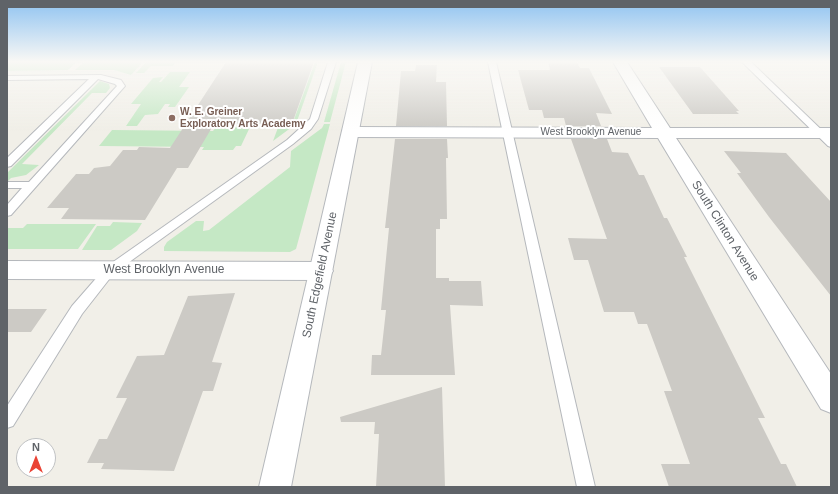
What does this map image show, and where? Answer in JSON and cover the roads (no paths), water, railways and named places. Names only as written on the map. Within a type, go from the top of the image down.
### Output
[{"type":"street","name":"South Edgefield Avenue","points":[[275,487],[352,132],[361,85]]},
{"type":"street","name":"South Clinton Avenue","points":[[634,85],[831,399]]},
{"type":"street","name":"West Brooklyn Avenue","points":[[352,132],[664,133],[827,137]]},
{"type":"street","name":"West Brooklyn Avenue","points":[[7,270],[321,271]]},
{"type":"lane","points":[[7,164],[88,85]]},
{"type":"lane","points":[[7,212],[120,85]]},
{"type":"lane","points":[[7,420],[77,310],[110,270],[290,142],[308,127],[314,119],[325,85]]},
{"type":"lane","points":[[497,85],[586,487]]},
{"type":"lane","points":[[771,85],[827,137]]},
{"type":"lane","points":[[7,185],[31,185]]},
{"type":"place","name":"W. E. Greiner Exploratory Arts Academy","points":[[172,118]]}]
